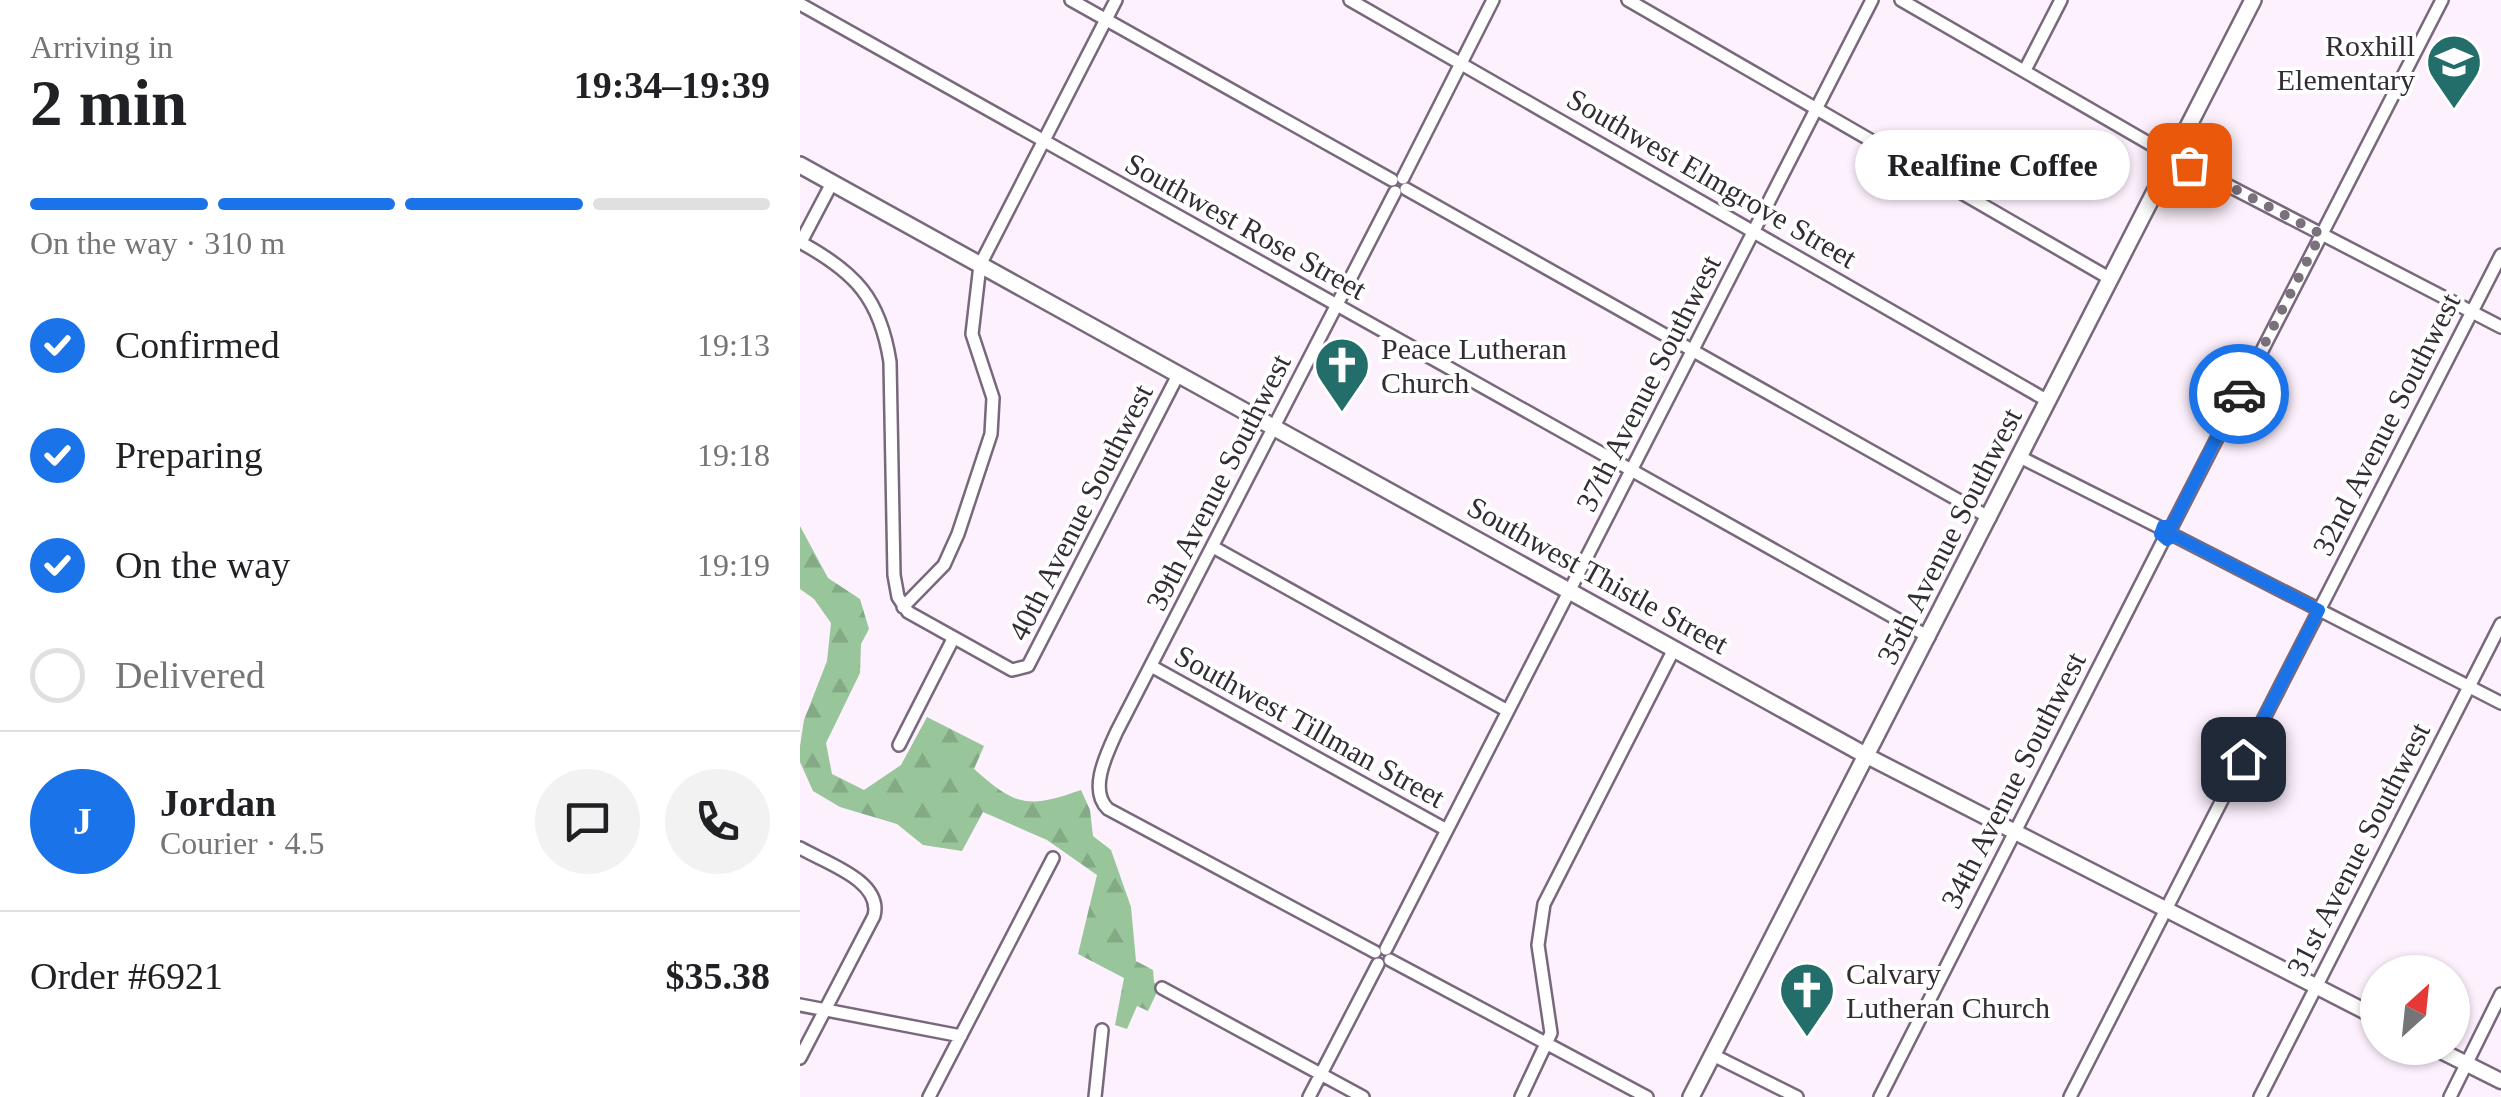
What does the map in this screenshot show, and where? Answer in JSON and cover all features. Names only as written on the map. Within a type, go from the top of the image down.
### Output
[{"type":"main road","name":"35th Avenue Southwest","points":[[1692,1097],[2253,0]]},
{"type":"main road","name":"Southwest Thistle Street","points":[[800,165],[1867,756]]},
{"type":"street","points":[[1072,0],[1990,518]]},
{"type":"street","points":[[903,607],[944,565],[991,434],[993,398],[972,334],[980,265],[1116,0]]},
{"type":"street","name":"Southwest Elmgrove Street","points":[[1350,0],[2048,401]]},
{"type":"street","name":"39th Avenue Southwest","points":[[1382,956],[1108,809],[1100,799],[1101,776],[1107,753],[1151,666],[1494,0]]},
{"type":"street","points":[[1628,0],[2109,278]]},
{"type":"street","name":"37th Avenue Southwest","points":[[1310,1097],[1872,0]]},
{"type":"street","points":[[1901,0],[2171,156],[2501,326]]},
{"type":"street","points":[[2024,70],[2062,0]]},
{"type":"street","name":"34th Avenue Southwest","points":[[1880,1097],[2442,0]]},
{"type":"street","name":"Southwest Rose Street","points":[[800,4],[1929,637]]},
{"type":"street","points":[[832,183],[800,242],[831,259],[859,284],[870,297],[886,338],[898,597],[915,617],[953,639],[899,745]]},
{"type":"street","name":"32nd Avenue Southwest","points":[[2070,1097],[2501,254]]},
{"type":"street","name":"40th Avenue Southwest","points":[[953,639],[1012,670],[1024,670],[1178,375]]},
{"type":"street","points":[[2020,456],[2501,703]]},
{"type":"street","points":[[1213,546],[1506,710]]},
{"type":"street","name":"31st Avenue Southwest","points":[[2260,1097],[2501,624]]},
{"type":"street","points":[[1521,1097],[1552,1028],[1538,946],[1544,904],[1674,649]]},
{"type":"street","name":"Southwest Tillman Street","points":[[1151,666],[1446,829]]},
{"type":"street","name":"Southwest Thistle Street","points":[[1867,756],[2360,1009]]},
{"type":"street","points":[[800,848],[863,884],[876,902],[874,916],[800,1058]]},
{"type":"street","points":[[928,1097],[1053,858]]},
{"type":"street","points":[[1382,956],[1647,1097]]},
{"type":"street","points":[[1162,988],[1363,1097]]},
{"type":"street","points":[[2470,1056],[2501,994]]},
{"type":"street","points":[[800,1005],[961,1036]]},
{"type":"street","points":[[1095,1097],[1102,1030]]},
{"type":"street","points":[[1714,1055],[1797,1097]]},
{"type":"street","points":[[2450,1097],[2466,1065]]},
{"type":"street","points":[[2468,1065],[2501,1081]]},
{"type":"green space","points":[[800,526],[828,578],[860,599],[869,629],[861,644],[860,673],[826,743],[832,774],[864,790],[901,765],[927,717],[984,746],[974,769],[1012,797],[1047,800],[1081,790],[1090,810],[1093,836],[1111,850],[1131,907],[1136,961],[1153,970],[1159,988],[1148,1011],[1137,1006],[1127,1029],[1115,1025],[1124,978],[1078,954],[1097,875],[1047,840],[983,812],[962,851],[923,845],[897,824],[840,807],[813,791],[800,762],[800,746],[804,720],[827,661],[831,623],[814,599],[800,589]]},
{"type":"way so far","points":[[2189,165],[2321,234],[2239,394]]},
{"type":"place","name":"Roxhill Elementary","points":[[2454,111]]},
{"type":"place","name":"Realfine Coffee","points":[[2189,165]]},
{"type":"place","name":"Peace Lutheran Church","points":[[1342,414]]},
{"type":"place","name":"Calvary Lutheran Church","points":[[1807,1039]]},
{"type":"route","points":[[2239,394],[2172,526],[2163,526],[2160,534],[2167,540],[2175,536],[2319,610],[2243,759]]}]
